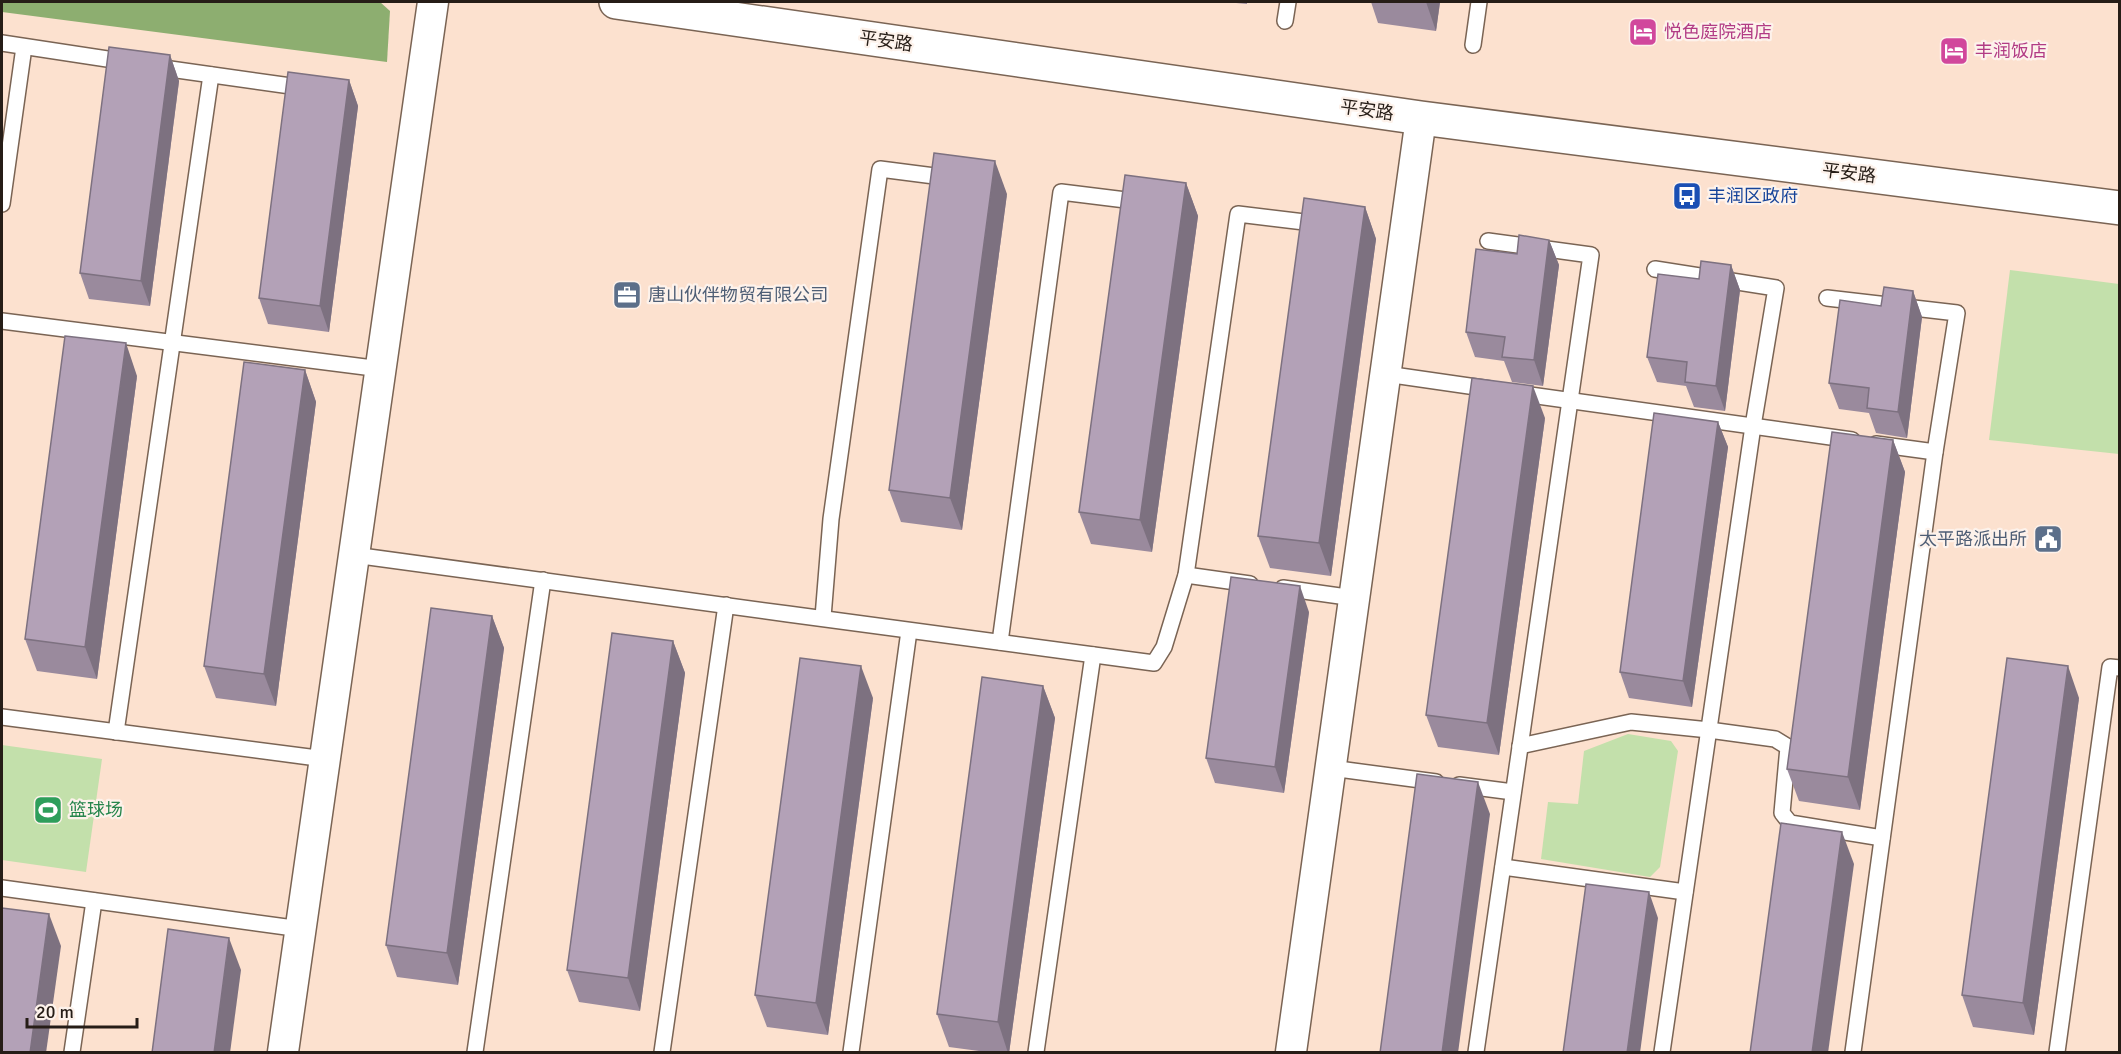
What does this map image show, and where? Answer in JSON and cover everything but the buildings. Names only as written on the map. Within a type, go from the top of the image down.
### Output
[{"type":"street","points":[[292,1051],[301,929],[433,2]]},
{"type":"street","name":"平安路","points":[[616,2],[1421,118],[2120,208]]},
{"type":"street","points":[[1292,1053],[1421,118]]},
{"type":"lane","points":[[1285,21],[1288,2]]},
{"type":"lane","points":[[1473,45],[1479,2]]},
{"type":"lane","points":[[2,44],[324,91]]},
{"type":"lane","points":[[2,204],[24,47]]},
{"type":"lane","points":[[116,732],[210,75]]},
{"type":"lane","points":[[823,617],[831,519],[880,169],[962,179]]},
{"type":"lane","points":[[1000,642],[1061,192],[1162,204]]},
{"type":"lane","points":[[354,555],[1154,663],[1164,647],[1186,575],[1238,213],[1331,225]]},
{"type":"lane","points":[[1476,1053],[1568,400],[1591,255],[1488,241]]},
{"type":"lane","points":[[1655,269],[1776,288],[1753,426],[1662,1053]]},
{"type":"lane","points":[[1827,298],[1957,313],[1935,452],[1853,1053]]},
{"type":"lane","points":[[2,321],[381,369]]},
{"type":"lane","points":[[1386,374],[1935,452]]},
{"type":"lane","points":[[1186,575],[1354,597]]},
{"type":"lane","points":[[475,1053],[543,580]]},
{"type":"lane","points":[[662,1053],[726,605]]},
{"type":"lane","points":[[851,1053],[909,631]]},
{"type":"lane","points":[[1036,1053],[1093,655]]},
{"type":"lane","points":[[2057,1053],[2110,667],[2120,668]]},
{"type":"lane","points":[[2,717],[325,759]]},
{"type":"lane","points":[[1520,746],[1631,722],[1775,739],[1788,747],[1782,813],[1790,823],[1882,838]]},
{"type":"lane","points":[[1331,768],[1513,792]]},
{"type":"lane","points":[[1503,867],[1685,892]]},
{"type":"lane","points":[[2,888],[301,929]]},
{"type":"lane","points":[[72,1053],[94,901]]},
{"type":"green space","points":[[2,2],[380,2],[390,11],[387,62],[2,12]]},
{"type":"green space","points":[[2010,270],[2119,284],[2119,454],[1989,440]]},
{"type":"green space","points":[[1628,734],[1671,741],[1678,751],[1660,867],[1650,877],[1541,859],[1548,802],[1578,804],[1584,751]]},
{"type":"green space","name":"篮球场","points":[[2,745],[102,759],[86,872],[2,860]]},
{"type":"place","name":"悦色庭院酒店","points":[[1643,32]]},
{"type":"place","name":"丰润饭店","points":[[1954,51]]},
{"type":"place","name":"丰润区政府","points":[[1687,196]]},
{"type":"place","name":"唐山伙伴物贸有限公司","points":[[627,295]]},
{"type":"place","name":"太平路派出所","points":[[2048,539]]},
{"type":"place","name":"篮球场","points":[[48,810]]}]
